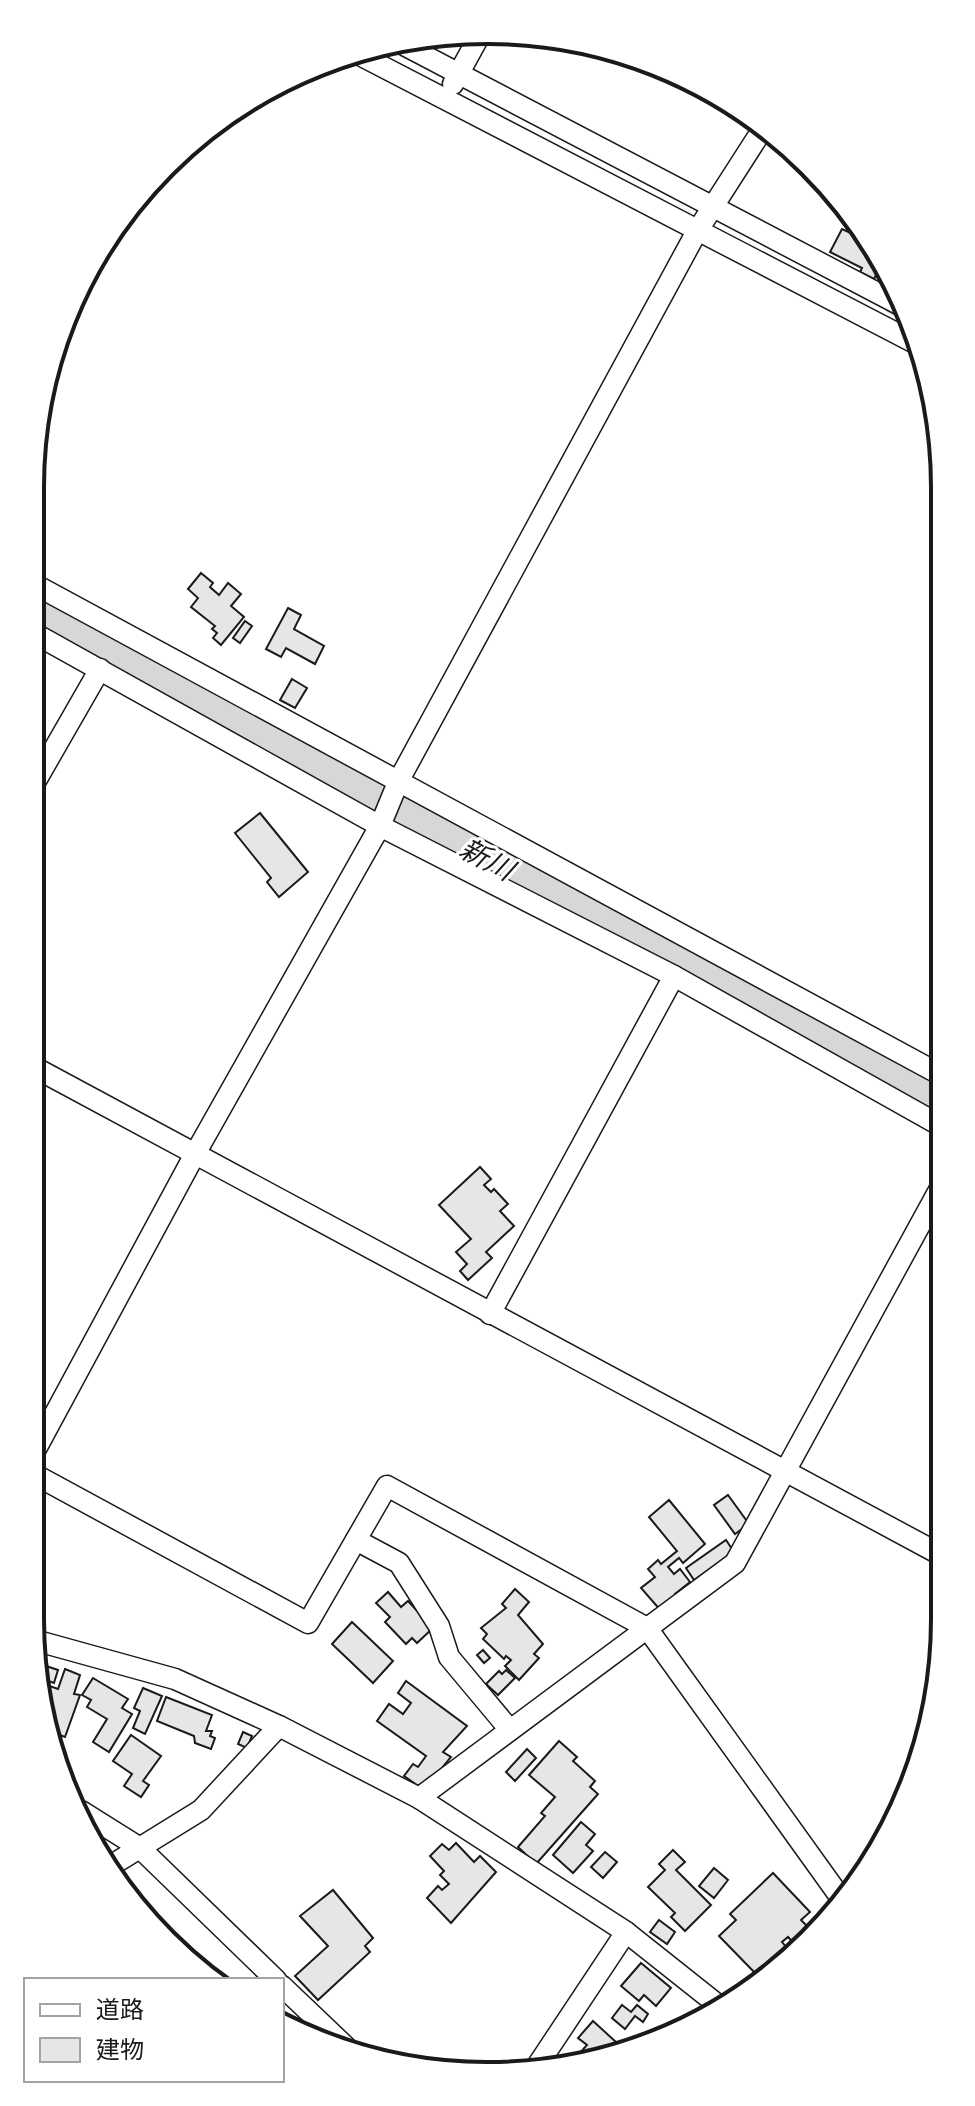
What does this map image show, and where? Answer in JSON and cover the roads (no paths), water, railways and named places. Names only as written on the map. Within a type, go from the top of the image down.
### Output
[{"type":"street","points":[[445,98],[474,44]]},
{"type":"street","points":[[415,51],[888,299]]},
{"type":"street","points":[[370,60],[696,233],[903,334]]},
{"type":"street","points":[[44,1434],[195,1154],[380,826],[396,787],[696,233],[758,137]]},
{"type":"street","points":[[44,590],[396,787],[931,1070]]},
{"type":"street","points":[[44,639],[380,826],[674,976],[931,1120]]},
{"type":"street","points":[[44,767],[100,669]]},
{"type":"street","points":[[490,1314],[674,976]]},
{"type":"street","points":[[44,1073],[931,1549]]},
{"type":"street","points":[[419,1798],[735,1563],[931,1205]]},
{"type":"street","points":[[44,1480],[308,1623],[387,1486],[647,1628],[836,1892]]},
{"type":"street","points":[[356,1540],[399,1563],[439,1626],[449,1657],[510,1730]]},
{"type":"street","points":[[45,1643],[175,1679],[279,1726],[419,1798],[626,1932],[713,2000]]},
{"type":"street","points":[[117,1862],[201,1810],[279,1726]]},
{"type":"street","points":[[91,1817],[140,1848],[274,1978]]},
{"type":"street","points":[[542,2058],[626,1932]]},
{"type":"street","points":[[284,1988],[331,2033]]},
{"type":"waterway","points":[[400,53],[405,56]]},
{"type":"waterway","points":[[888,310],[895,314]]},
{"type":"waterway","name":"新川","points":[[44,620],[931,1100]]}]
